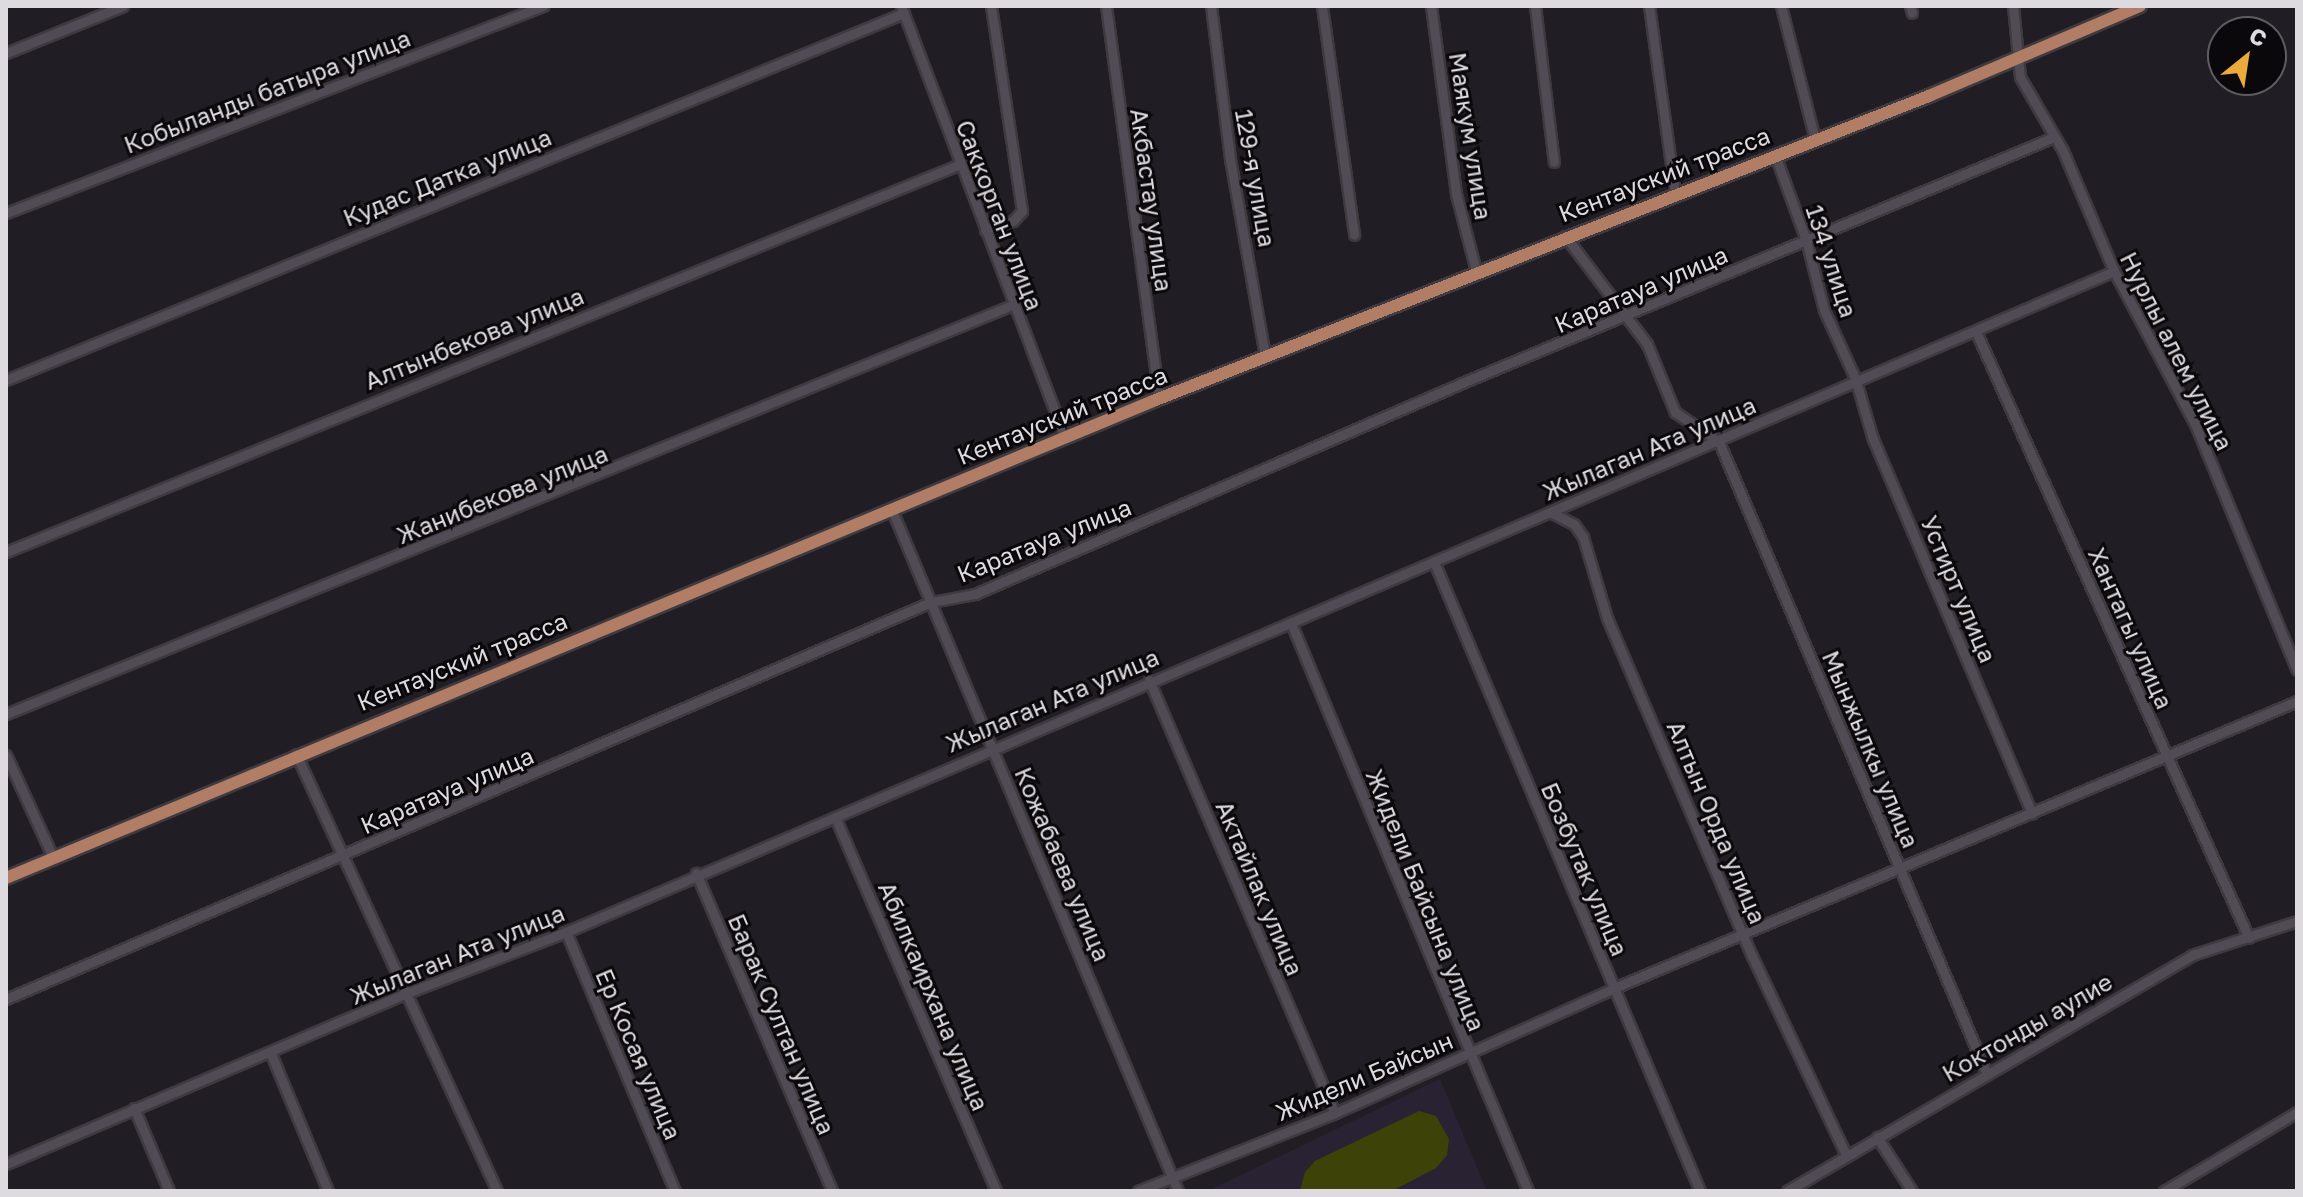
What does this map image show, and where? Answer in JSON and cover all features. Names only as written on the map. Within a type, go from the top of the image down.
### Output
[{"type":"main road","name":"Кентауский трасса","points":[[6,878],[296,753],[891,508],[1476,271],[1929,96],[2018,54],[2140,6]]},
{"type":"street","points":[[6,53],[123,6]]},
{"type":"street","name":"Кобыланды батыра улица","points":[[6,213],[543,6]]},
{"type":"street","points":[[985,230],[1013,221],[1022,211],[991,6]]},
{"type":"street","name":"Акбастау улица","points":[[1106,6],[1159,399]]},
{"type":"street","name":"129-я улица","points":[[1211,6],[1230,159],[1265,356]]},
{"type":"street","points":[[1322,6],[1354,235]]},
{"type":"street","name":"Маякум улица","points":[[1431,6],[1456,194],[1476,271]]},
{"type":"street","points":[[1535,6],[1554,162]]},
{"type":"street","points":[[1649,6],[1675,194]]},
{"type":"street","points":[[1781,6],[1815,139]]},
{"type":"street","name":"Нурлы алем улица","points":[[2013,6],[2020,77],[2054,137],[2114,271],[2195,424],[2297,670]]},
{"type":"street","name":"Саккорган улица","points":[[902,10],[958,165],[1065,437]]},
{"type":"street","name":"Кудас Датка улица","points":[[6,380],[902,10]]},
{"type":"street","name":"Каратауа улица","points":[[6,999],[931,602],[975,594],[1469,380],[1629,318],[1806,240],[2054,137]]},
{"type":"street","name":"134 улица","points":[[1775,155],[1806,240],[1824,310],[1855,378]]},
{"type":"street","name":"Алтынбекова улица","points":[[6,552],[958,165]]},
{"type":"street","points":[[1565,236],[1647,344],[1675,412],[1719,442]]},
{"type":"street","name":"Жылаган Ата улица","points":[[6,1164],[134,1108],[271,1054],[407,993],[566,932],[696,873],[835,817],[1149,680],[1719,442],[1855,378],[1977,334],[2114,271]]},
{"type":"street","name":"Жанибекова улица","points":[[6,714],[1012,305]]},
{"type":"street","name":"Хантагы улица","points":[[1977,334],[2249,938]]},
{"type":"street","name":"Устирт улица","points":[[1855,378],[1873,439],[2032,814]]},
{"type":"street","name":"Мынжылкы улица","points":[[1719,442],[1986,1072]]},
{"type":"street","name":"Кожабаева улица","points":[[891,508],[1178,1191]]},
{"type":"street","name":"Алтын Орда улица","points":[[1550,512],[1574,524],[1583,537],[1607,618],[1743,935],[1846,1155]]},
{"type":"street","name":"Бозбутак улица","points":[[1434,562],[1700,1191]]},
{"type":"street","name":"Жидели Байсына улица","points":[[1291,623],[1467,1054],[1528,1191]]},
{"type":"street","name":"Актайлак улица","points":[[1149,680],[1335,1113]]},
{"type":"street","name":"Жидели Байсын","points":[[1138,1191],[1335,1113],[1614,988],[2297,701]]},
{"type":"street","points":[[296,753],[497,1191]]},
{"type":"street","points":[[6,755],[53,857]]},
{"type":"street","name":"Абилкаирхана улица","points":[[835,817],[996,1191]]},
{"type":"street","name":"Барак Султан улица","points":[[696,873],[832,1191]]},
{"type":"street","name":"Коктонды аулие","points":[[1787,1191],[1986,1072],[2192,955],[2297,921]]},
{"type":"street","name":"Ер Косая улица","points":[[566,932],[675,1191]]},
{"type":"street","points":[[271,1054],[328,1191]]},
{"type":"street","points":[[134,1108],[169,1191]]},
{"type":"street","points":[[2164,1191],[2297,1112]]},
{"type":"street","points":[[1877,1137],[1912,1191]]},
{"type":"shaded area","points":[[1440,1079],[1487,1191],[1208,1191]]},
{"type":"green space","points":[[1419,1111],[1436,1116],[1449,1139],[1447,1155],[1436,1168],[1392,1191],[1300,1191],[1305,1172],[1315,1161]]}]
